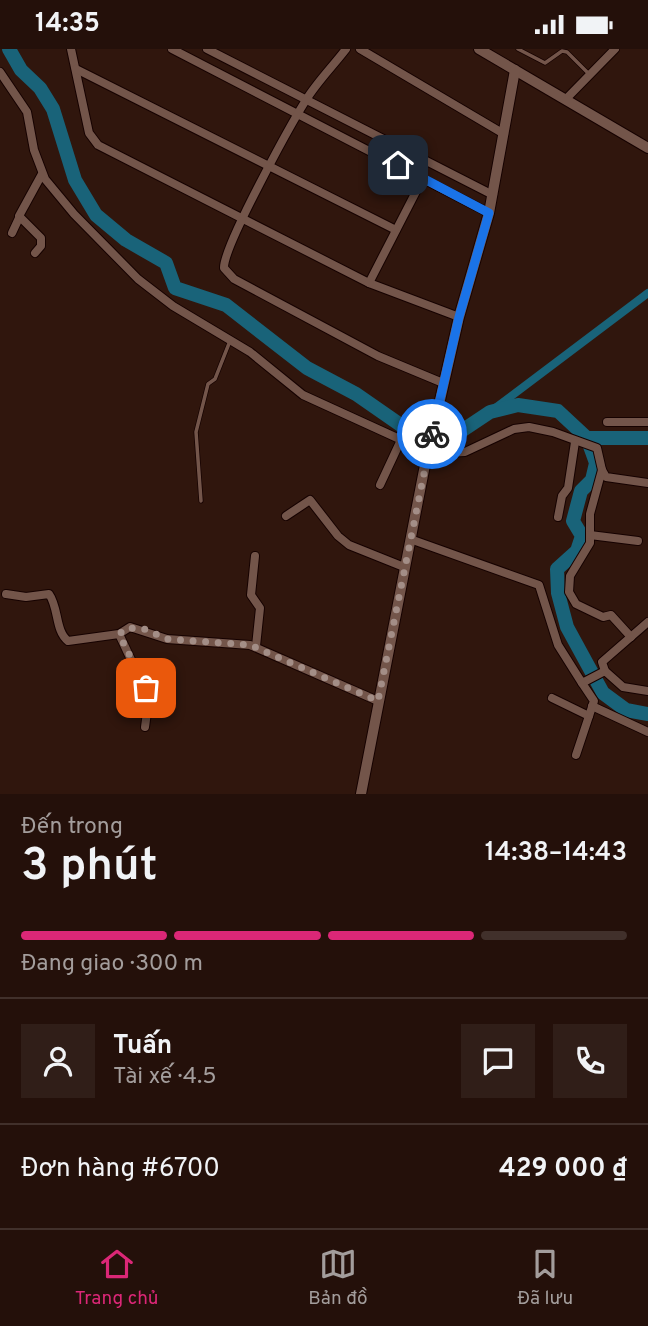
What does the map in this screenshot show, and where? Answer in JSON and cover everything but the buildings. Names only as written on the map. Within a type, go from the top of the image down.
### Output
[{"type":"street","points":[[71,49],[89,133],[94,142],[369,283],[459,317]]},
{"type":"street","points":[[172,49],[489,213]]},
{"type":"street","points":[[207,49],[493,195]]},
{"type":"street","points":[[346,49],[307,98],[243,218],[224,263],[229,276],[378,356],[443,383]]},
{"type":"street","points":[[360,49],[504,134]]},
{"type":"street","points":[[479,49],[648,148]]},
{"type":"street","points":[[566,99],[615,49]]},
{"type":"street","points":[[76,69],[396,230]]},
{"type":"street","points":[[361,794],[433,426],[459,317],[489,213],[515,70]]},
{"type":"street","points":[[0,72],[27,112],[34,150],[42,174],[74,214],[138,279],[173,306],[230,339],[303,395],[428,452],[465,452],[522,428],[553,432],[597,448],[601,470],[590,514],[590,535],[587,550],[570,576],[570,597],[576,604],[603,617],[611,615],[631,637]]},
{"type":"street","points":[[12,233],[42,174]]},
{"type":"street","points":[[369,283],[423,178]]},
{"type":"street","points":[[19,218],[41,238],[41,246],[35,253]]},
{"type":"street","points":[[607,422],[648,422]]},
{"type":"street","points":[[380,485],[401,440]]},
{"type":"street","points":[[558,517],[579,443]]},
{"type":"street","points":[[601,470],[610,478],[648,483]]},
{"type":"street","points":[[286,516],[310,500],[338,536],[349,545],[404,567]]},
{"type":"street","points":[[590,535],[638,541]]},
{"type":"street","points":[[410,539],[539,585],[558,645],[593,695],[576,755]]},
{"type":"street","points":[[255,556],[251,596],[260,608],[256,646]]},
{"type":"street","points":[[6,594],[26,597],[49,594],[66,641],[119,634],[130,627],[167,639],[256,646],[378,701]]},
{"type":"street","points":[[602,673],[602,662],[648,622]]},
{"type":"street","points":[[119,634],[149,698],[145,727]]},
{"type":"street","points":[[584,683],[602,673]]},
{"type":"street","points":[[602,673],[623,687],[648,691]]},
{"type":"street","points":[[552,698],[589,716]]},
{"type":"street","points":[[592,706],[648,732]]},
{"type":"lane","points":[[518,49],[545,63],[562,51],[567,52],[589,74]]},
{"type":"lane","points":[[201,501],[196,432],[208,384],[215,379],[230,339]]},
{"type":"waterway","points":[[9,49],[21,70],[40,88],[53,109],[75,180],[96,215],[126,240],[166,263],[175,288],[226,305],[307,368],[356,394],[415,435],[454,436],[490,412],[518,405],[558,411],[587,438],[596,463],[592,480],[581,491],[573,521],[582,536],[577,551],[557,569],[558,593],[567,627],[603,693],[626,710],[648,714]]},
{"type":"waterway","points":[[490,412],[648,293]]},
{"type":"waterway","points":[[587,438],[648,438]]},
{"type":"way so far","points":[[146,688],[119,634],[130,627],[144,629],[167,639],[244,643],[378,701],[432,434]]},
{"type":"route","points":[[398,165],[489,213],[459,317],[432,434]]}]
